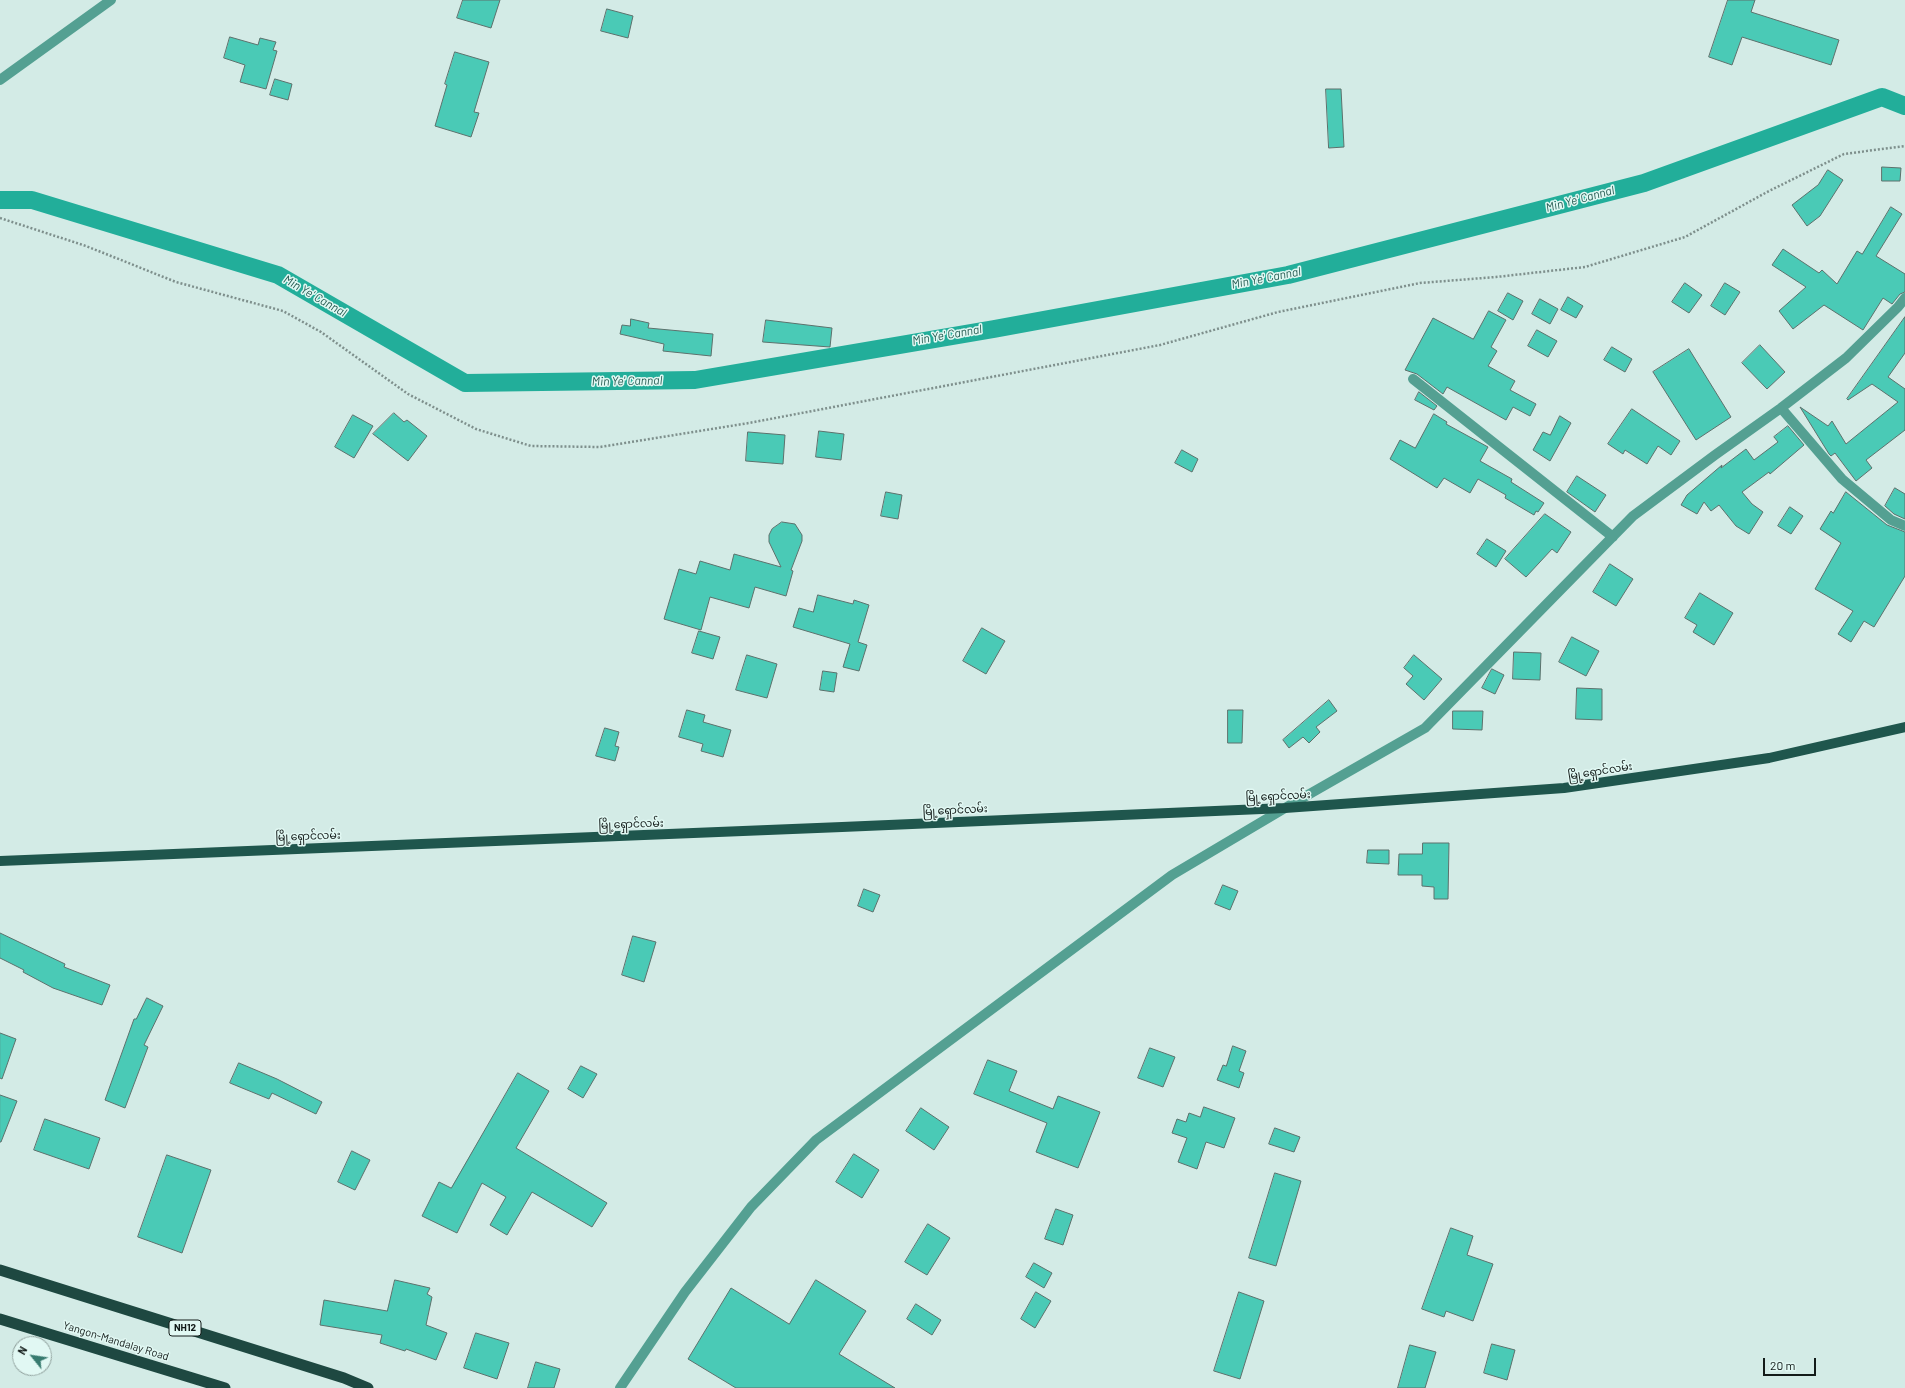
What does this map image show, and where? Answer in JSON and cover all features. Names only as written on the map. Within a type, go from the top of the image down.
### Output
[{"type":"highway","name":"NH12","points":[[0,1270],[344,1378],[368,1388]]},
{"type":"highway","name":"Yangon-Mandalay Road","points":[[0,1319],[225,1388]]},
{"type":"main road","name":"မြို့ရှောင်လမ်း","points":[[0,860],[834,828],[1285,808],[1564,788],[1769,758],[1905,727]]},
{"type":"street","points":[[0,80],[111,0]]},
{"type":"street","points":[[620,1388],[685,1292],[751,1207],[816,1140],[1172,875],[1425,728],[1633,516],[1781,408],[1846,358],[1898,307],[1905,298]]},
{"type":"street","points":[[1413,379],[1612,537]]},
{"type":"street","points":[[1781,408],[1842,479],[1891,520],[1905,526]]},
{"type":"path","points":[[0,218],[86,246],[176,282],[283,311],[321,332],[408,394],[476,429],[531,446],[600,446],[749,423],[1160,345],[1278,312],[1420,283],[1496,278],[1585,267],[1685,237],[1769,191],[1844,154],[1905,146]]},
{"type":"building","points":[[463,0],[500,0],[491,28],[457,18]]},
{"type":"building","points":[[1728,0],[1755,0],[1751,12],[1839,40],[1831,65],[1742,37],[1732,65],[1709,57]]},
{"type":"building","points":[[607,9],[633,16],[628,38],[601,31]]},
{"type":"building","points":[[230,37],[258,45],[260,38],[276,42],[273,50],[277,51],[266,89],[240,82],[245,65],[224,58]]},
{"type":"building","points":[[455,52],[489,62],[474,112],[479,113],[471,137],[435,126],[447,85],[445,84]]},
{"type":"building","points":[[275,79],[292,84],[288,100],[270,95]]},
{"type":"building","points":[[1326,89],[1341,89],[1344,147],[1329,148]]},
{"type":"building","points":[[1882,167],[1901,168],[1900,181],[1882,181]]},
{"type":"building","points":[[1828,170],[1843,180],[1820,216],[1807,226],[1792,205],[1818,185]]},
{"type":"building","points":[[1891,207],[1902,214],[1876,256],[1905,274],[1905,292],[1900,294],[1892,304],[1883,298],[1863,330],[1824,305],[1793,329],[1779,311],[1806,287],[1772,265],[1783,249],[1819,273],[1822,270],[1837,284],[1857,251],[1862,254]]},
{"type":"building","points":[[1685,283],[1702,295],[1689,313],[1672,302]]},
{"type":"building","points":[[1725,283],[1740,292],[1725,315],[1711,306]]},
{"type":"building","points":[[1508,293],[1523,301],[1513,320],[1498,311]]},
{"type":"building","points":[[1568,297],[1583,306],[1576,318],[1561,310]]},
{"type":"building","points":[[1540,299],[1558,309],[1550,324],[1532,314]]},
{"type":"building","points":[[1489,311],[1506,320],[1491,347],[1497,351],[1488,366],[1515,381],[1510,390],[1536,404],[1530,416],[1513,407],[1506,420],[1447,387],[1443,394],[1417,374],[1405,370],[1433,318],[1473,339]]},
{"type":"building","points":[[1905,317],[1905,353],[1888,377],[1905,389],[1905,430],[1866,460],[1872,468],[1856,481],[1835,453],[1831,456],[1829,454],[1800,407],[1828,426],[1832,421],[1846,444],[1898,402],[1872,384],[1848,400],[1847,399]]},
{"type":"building","points":[[631,319],[649,323],[648,328],[713,334],[711,356],[663,351],[664,344],[620,334],[622,325],[630,326]]},
{"type":"building","points":[[766,320],[832,328],[830,347],[763,342]]},
{"type":"building","points":[[1537,330],[1557,341],[1548,357],[1528,346]]},
{"type":"building","points":[[1760,345],[1785,372],[1767,389],[1742,363]]},
{"type":"building","points":[[1612,347],[1632,359],[1625,372],[1604,360]]},
{"type":"building","points":[[1689,349],[1731,417],[1696,440],[1653,372]]},
{"type":"building","points":[[1419,392],[1437,406],[1434,410],[1415,400]]},
{"type":"building","points":[[1632,409],[1680,441],[1671,455],[1658,446],[1647,464],[1625,450],[1623,454],[1608,444]]},
{"type":"building","points":[[394,413],[404,422],[407,420],[427,436],[408,461],[373,434]]},
{"type":"building","points":[[1434,414],[1447,422],[1446,424],[1488,447],[1480,461],[1512,479],[1511,482],[1544,503],[1538,512],[1536,511],[1534,515],[1505,498],[1506,495],[1478,479],[1470,493],[1444,478],[1437,488],[1390,459],[1400,440],[1415,448]]},
{"type":"building","points":[[353,415],[373,426],[354,458],[335,447]]},
{"type":"building","points":[[1560,416],[1571,423],[1550,461],[1533,450],[1543,432],[1550,435]]},
{"type":"building","points":[[1788,426],[1804,445],[1770,474],[1769,472],[1742,492],[1752,504],[1763,512],[1749,534],[1736,526],[1719,505],[1711,511],[1704,502],[1697,514],[1681,505],[1687,495],[1722,465],[1721,468],[1746,449],[1754,460],[1778,442],[1774,437]]},
{"type":"building","points":[[819,431],[844,434],[841,460],[816,457]]},
{"type":"building","points":[[748,432],[785,435],[783,464],[746,461]]},
{"type":"building","points":[[1182,450],[1198,459],[1192,472],[1175,463]]},
{"type":"building","points":[[1577,476],[1606,495],[1595,512],[1567,492]]},
{"type":"building","points":[[1895,488],[1905,494],[1905,519],[1894,514],[1885,506]]},
{"type":"building","points":[[886,492],[902,495],[898,519],[881,516]]},
{"type":"building","points":[[1846,492],[1887,525],[1905,532],[1905,576],[1874,627],[1864,621],[1851,642],[1838,634],[1853,611],[1815,589],[1841,543],[1820,529],[1831,511],[1833,513]]},
{"type":"building","points":[[1790,507],[1803,516],[1791,534],[1778,526]]},
{"type":"building","points":[[1545,514],[1571,532],[1557,553],[1552,549],[1526,577],[1505,559]]},
{"type":"building","points":[[782,522],[795,524],[802,535],[802,541],[791,570],[793,571],[786,596],[755,587],[749,608],[710,597],[701,630],[664,619],[679,569],[696,574],[700,561],[730,570],[734,554],[781,567],[769,542],[769,535],[772,529]]},
{"type":"building","points":[[1487,539],[1506,551],[1496,567],[1477,554]]},
{"type":"building","points":[[1610,564],[1633,579],[1616,606],[1593,592]]},
{"type":"building","points":[[1700,593],[1733,613],[1714,645],[1693,632],[1697,625],[1685,618]]},
{"type":"building","points":[[818,595],[853,604],[854,600],[869,605],[858,642],[867,645],[859,671],[843,667],[850,644],[793,627],[799,608],[813,612]]},
{"type":"building","points":[[982,628],[1005,641],[986,674],[963,661]]},
{"type":"building","points":[[699,631],[720,637],[713,659],[692,653]]},
{"type":"building","points":[[1572,637],[1599,651],[1586,676],[1559,662]]},
{"type":"building","points":[[1514,652],[1541,653],[1540,680],[1513,679]]},
{"type":"building","points":[[747,655],[777,664],[767,698],[736,690]]},
{"type":"building","points":[[1414,655],[1442,679],[1424,700],[1406,684],[1413,676],[1404,668]]},
{"type":"building","points":[[1492,669],[1504,675],[1495,694],[1482,688]]},
{"type":"building","points":[[823,671],[837,673],[834,692],[820,690]]},
{"type":"building","points":[[1577,688],[1602,689],[1602,720],[1576,719]]},
{"type":"building","points":[[1329,700],[1337,711],[1316,727],[1320,732],[1309,743],[1303,737],[1289,748],[1283,740]]},
{"type":"building","points":[[687,710],[705,715],[703,722],[731,730],[723,757],[701,751],[703,744],[679,737]]},
{"type":"building","points":[[1228,710],[1243,710],[1242,743],[1228,743]]},
{"type":"building","points":[[1453,711],[1483,711],[1482,730],[1453,729]]},
{"type":"building","points":[[605,728],[619,732],[615,746],[619,747],[615,761],[596,756]]},
{"type":"building","points":[[1423,843],[1449,843],[1448,899],[1434,899],[1434,887],[1422,886],[1422,875],[1398,875],[1399,854],[1422,854]]},
{"type":"building","points":[[1368,850],[1389,850],[1389,864],[1367,863]]},
{"type":"building","points":[[1223,885],[1238,891],[1230,910],[1215,904]]},
{"type":"building","points":[[864,889],[880,895],[873,912],[858,906]]},
{"type":"building","points":[[0,933],[65,964],[64,967],[110,985],[102,1005],[53,988],[23,972],[24,970],[0,958]]},
{"type":"building","points":[[633,936],[656,942],[644,982],[622,975]]},
{"type":"building","points":[[147,998],[163,1006],[144,1045],[148,1047],[125,1108],[105,1100],[134,1019],[136,1019]]},
{"type":"building","points":[[0,1033],[16,1039],[2,1079],[0,1078]]},
{"type":"building","points":[[1233,1046],[1246,1051],[1239,1071],[1244,1073],[1239,1088],[1217,1080],[1223,1065],[1226,1066]]},
{"type":"building","points":[[1150,1048],[1175,1057],[1163,1087],[1138,1078]]},
{"type":"building","points":[[988,1060],[1017,1071],[1009,1091],[1053,1109],[1058,1096],[1100,1112],[1078,1168],[1036,1152],[1047,1123],[974,1094]]},
{"type":"building","points":[[239,1063],[277,1079],[322,1102],[316,1114],[272,1093],[269,1099],[230,1083]]},
{"type":"building","points":[[581,1066],[597,1074],[583,1098],[568,1089]]},
{"type":"building","points":[[518,1073],[549,1091],[516,1148],[607,1203],[592,1227],[532,1192],[507,1235],[490,1225],[506,1197],[482,1183],[457,1233],[422,1216],[439,1182],[451,1188]]},
{"type":"building","points":[[0,1095],[17,1101],[1,1142],[0,1142]]},
{"type":"building","points":[[1204,1107],[1235,1118],[1224,1148],[1206,1142],[1197,1169],[1178,1162],[1187,1138],[1172,1133],[1177,1119],[1186,1122],[1189,1113],[1200,1117]]},
{"type":"building","points":[[921,1108],[949,1127],[934,1150],[906,1131]]},
{"type":"building","points":[[45,1119],[100,1138],[89,1169],[34,1150]]},
{"type":"building","points":[[1275,1128],[1300,1137],[1294,1152],[1269,1144]]},
{"type":"building","points":[[352,1151],[370,1160],[355,1190],[338,1182]]},
{"type":"building","points":[[854,1154],[879,1170],[862,1198],[836,1182]]},
{"type":"building","points":[[167,1155],[211,1170],[182,1253],[138,1237]]},
{"type":"building","points":[[1275,1173],[1301,1181],[1276,1266],[1249,1258]]},
{"type":"building","points":[[1056,1209],[1073,1215],[1063,1245],[1045,1239]]},
{"type":"building","points":[[928,1224],[950,1238],[927,1275],[905,1262]]},
{"type":"building","points":[[1451,1228],[1473,1236],[1467,1255],[1493,1264],[1473,1321],[1446,1311],[1444,1317],[1422,1309]]},
{"type":"building","points":[[1034,1263],[1052,1273],[1044,1288],[1026,1277]]},
{"type":"building","points":[[395,1280],[430,1288],[427,1294],[432,1297],[426,1325],[447,1333],[436,1360],[406,1349],[405,1351],[380,1343],[382,1335],[320,1325],[324,1300],[387,1311]]},
{"type":"building","points":[[816,1280],[866,1311],[839,1354],[895,1388],[736,1388],[688,1359],[731,1288],[789,1324]]},
{"type":"building","points":[[1036,1292],[1051,1301],[1035,1328],[1021,1319]]},
{"type":"building","points":[[1239,1292],[1264,1301],[1240,1379],[1214,1371]]},
{"type":"building","points":[[916,1304],[941,1320],[932,1335],[907,1319]]},
{"type":"building","points":[[476,1333],[509,1343],[497,1379],[464,1368]]},
{"type":"building","points":[[1492,1344],[1515,1350],[1507,1380],[1484,1373]]},
{"type":"building","points":[[1410,1345],[1436,1352],[1425,1388],[1398,1388]]},
{"type":"building","points":[[536,1362],[560,1369],[554,1388],[528,1388]]},
{"type":"waterway","name":"Min Ye' Cannal","points":[[0,200],[32,200],[278,275],[465,383],[695,380],[994,329],[1288,275],[1644,183],[1882,97],[1905,106]]}]
